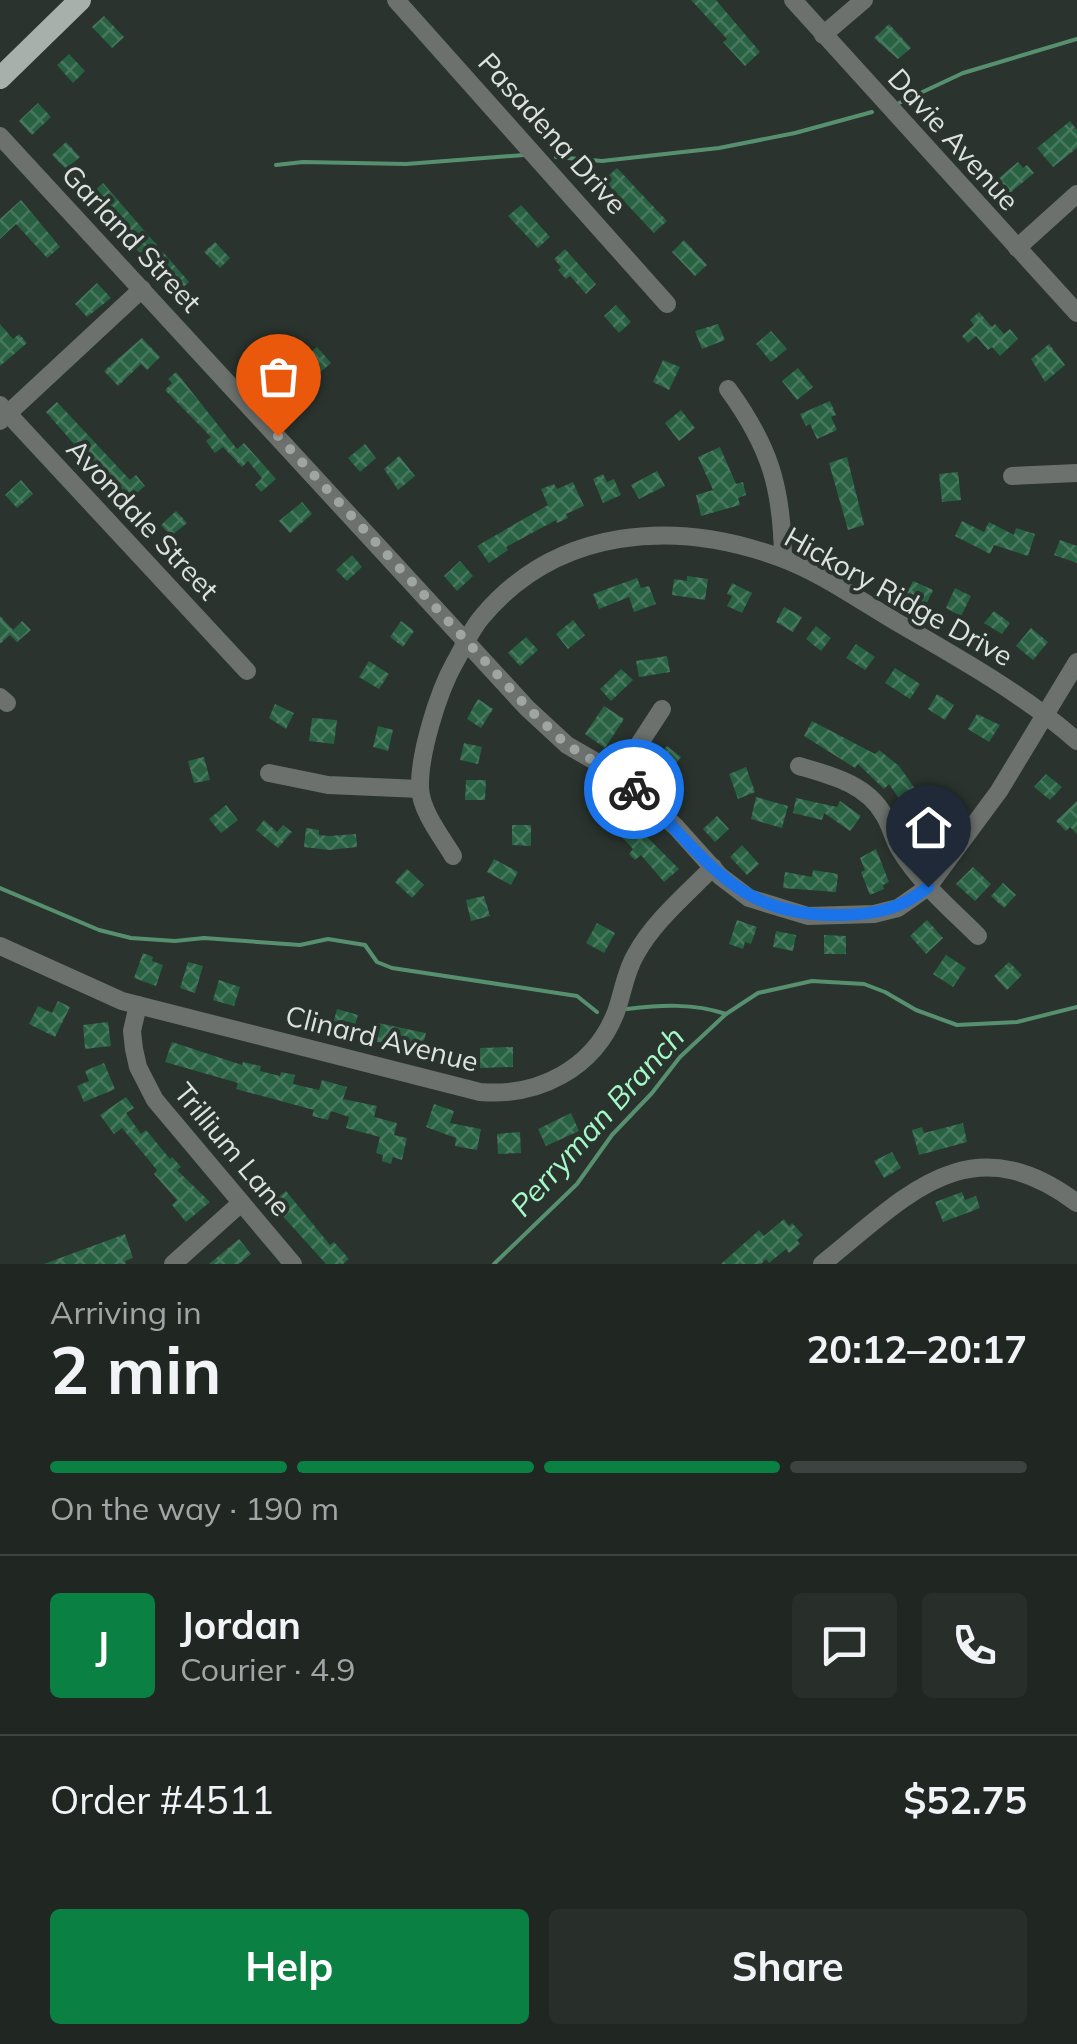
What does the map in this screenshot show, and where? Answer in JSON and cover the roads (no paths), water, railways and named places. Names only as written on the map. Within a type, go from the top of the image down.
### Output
[{"type":"main road","points":[[0,78],[80,0]]},
{"type":"street","name":"Pasadena Drive","points":[[396,0],[668,304]]},
{"type":"street","name":"Davie Avenue","points":[[793,0],[1077,313]]},
{"type":"street","points":[[823,35],[864,0]]},
{"type":"street","name":"Garland Street","points":[[0,136],[528,708],[567,745],[619,776],[749,898],[808,916],[874,914],[898,908],[928,887]]},
{"type":"street","points":[[1017,248],[1077,194]]},
{"type":"street","points":[[2,414],[142,289]]},
{"type":"street","points":[[728,388],[754,429],[776,480],[782,558]]},
{"type":"street","name":"Avondale Street","points":[[2,414],[247,670]]},
{"type":"street","points":[[1012,476],[1077,474]]},
{"type":"street","name":"Hickory Ridge Drive","points":[[420,789],[437,700],[488,612],[540,569],[564,556],[618,538],[651,534],[690,536],[782,558],[978,670],[1077,741]]},
{"type":"street","points":[[928,887],[999,791],[1077,662]]},
{"type":"street","points":[[619,776],[662,710]]},
{"type":"street","points":[[799,766],[836,777],[874,801],[900,850],[928,887],[978,936]]},
{"type":"street","points":[[269,773],[328,785],[420,789],[428,814],[452,856]]},
{"type":"street","name":"Clinard Avenue","points":[[0,946],[104,995],[138,1005],[480,1092],[514,1093],[568,1072],[599,1043],[616,1012],[626,973],[644,941],[713,867]]},
{"type":"street","name":"Trillium Lane","points":[[138,1005],[132,1030],[138,1067],[146,1084],[162,1109],[293,1264]]},
{"type":"street","points":[[822,1264],[900,1198],[942,1175],[976,1169],[1010,1170],[1040,1180],[1077,1203]]},
{"type":"street","points":[[173,1264],[241,1204]]},
{"type":"waterway","points":[[899,103],[963,73],[1077,39]]},
{"type":"waterway","points":[[556,157],[602,161],[719,148],[872,112]]},
{"type":"waterway","points":[[276,165],[406,164],[524,155]]},
{"type":"waterway","points":[[0,888],[99,930],[131,938],[204,938],[300,945],[328,939],[365,945],[377,962],[392,968],[577,996],[597,1012]]},
{"type":"waterway","name":"Perryman Branch","points":[[494,1264],[577,1184],[612,1135],[680,1057],[726,1014],[758,993],[812,981],[864,984],[957,1025],[1017,1022],[1077,1007]]},
{"type":"waterway","points":[[627,1009],[677,1006],[726,1014]]}]
